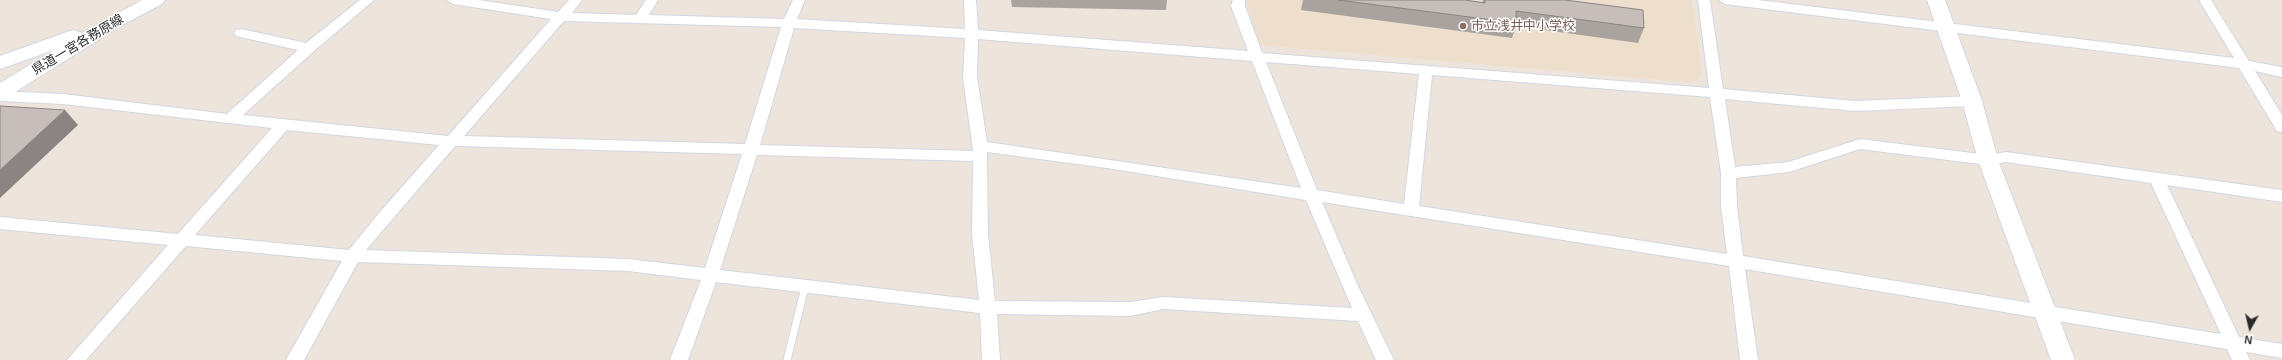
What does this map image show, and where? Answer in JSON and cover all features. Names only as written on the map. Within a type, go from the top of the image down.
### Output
[{"type":"street","name":"県道一宮各務原線","points":[[0,92],[114,22],[156,0]]},
{"type":"street","points":[[230,119],[309,48],[368,0]]},
{"type":"street","points":[[453,0],[562,16],[789,23],[972,34],[1716,93],[1855,106],[1972,101]]},
{"type":"street","points":[[295,360],[353,256],[384,217],[576,0]]},
{"type":"street","points":[[641,18],[652,0]]},
{"type":"street","points":[[679,360],[711,274],[789,23],[799,0]]},
{"type":"street","points":[[970,0],[972,34],[970,77],[980,151],[980,234],[988,306],[990,360]]},
{"type":"street","points":[[1238,0],[1238,6],[1283,126],[1384,360]]},
{"type":"street","points":[[1704,0],[1728,173],[1729,206],[1749,360]]},
{"type":"street","points":[[1725,0],[2243,64],[2282,72]]},
{"type":"street","points":[[1936,0],[1972,101],[1988,160],[2047,312],[2063,360]]},
{"type":"street","points":[[2205,0],[2282,128]]},
{"type":"street","points":[[0,63],[114,22]]},
{"type":"street","points":[[241,33],[309,48]]},
{"type":"street","points":[[1410,211],[1426,71]]},
{"type":"street","points":[[0,96],[63,99],[230,119],[452,141],[751,149],[980,151],[1107,163],[1736,261],[2282,351]]},
{"type":"street","points":[[76,360],[284,124]]},
{"type":"street","points":[[1728,173],[1789,167],[1860,144],[1988,160],[2006,157],[2282,196]]},
{"type":"street","points":[[2156,178],[2241,360]]},
{"type":"street","points":[[0,223],[353,256],[628,265],[711,274],[805,287],[988,306],[1130,309],[1164,302],[1364,315]]},
{"type":"lane","points":[[787,360],[805,287]]},
{"type":"shaded area","points":[[1246,0],[1692,0],[1702,73],[1698,80],[1687,82],[1259,45]]},
{"type":"building","points":[[1338,0],[1465,0],[1485,3],[1485,0],[1565,0],[1643,10],[1644,28],[1516,11],[1516,23]]},
{"type":"building","points":[[0,106],[65,110],[0,170]]},
{"type":"place","name":"市立浅井中小学校","points":[[1463,26]]}]
